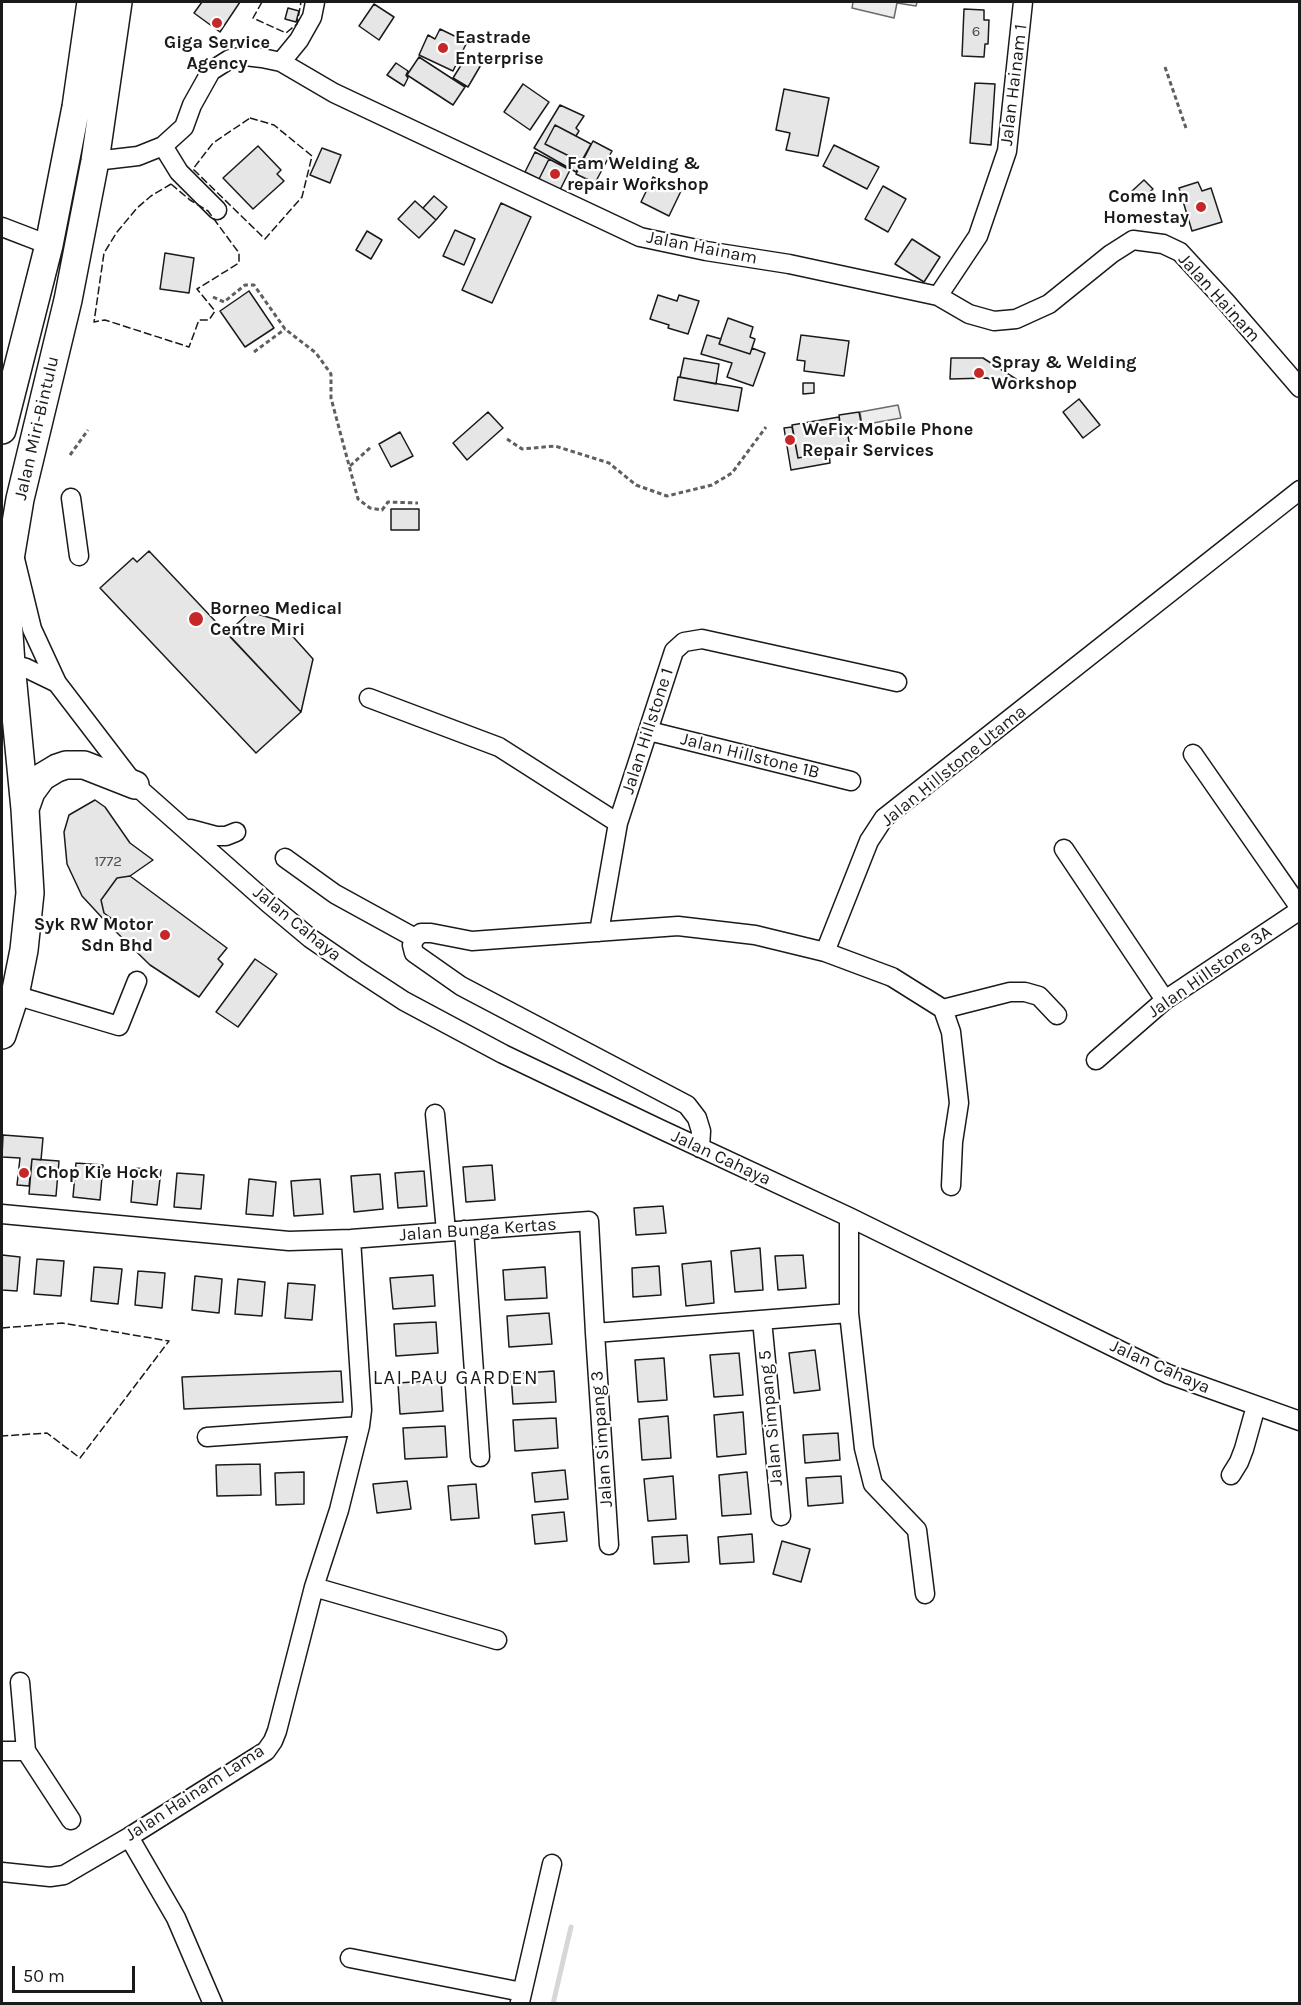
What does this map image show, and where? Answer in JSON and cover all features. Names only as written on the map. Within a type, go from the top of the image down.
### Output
[{"type":"highway","name":"Jalan Miri-Bintulu","points":[[2,430],[49,245],[76,107],[91,2]]},
{"type":"highway","name":"Jalan Miri-Bintulu","points":[[2,1035],[15,995],[24,950],[30,893],[25,809],[6,669],[11,552],[25,479],[68,300],[95,161],[118,2]]},
{"type":"highway","points":[[25,809],[31,792],[42,777],[66,765],[84,765],[135,785]]},
{"type":"street","points":[[280,62],[299,40],[312,17],[315,2]]},
{"type":"street","name":"Jalan Hainam 1","points":[[938,296],[978,236],[1007,151],[1023,2]]},
{"type":"street","name":"Jalan Hainam","points":[[95,161],[138,156],[163,146],[184,127],[192,105],[212,71],[230,59],[245,56],[280,62],[334,93],[640,237],[706,251],[789,264],[938,296],[969,314],[994,321],[1016,319],[1049,304],[1111,254],[1133,240],[1163,244],[1180,252],[1299,388]]},
{"type":"street","points":[[163,146],[179,172],[217,210]]},
{"type":"street","points":[[2,227],[49,245]]},
{"type":"street","name":"Jalan Hillstone Utama","points":[[825,952],[869,842],[884,818],[1299,490]]},
{"type":"street","points":[[71,498],[79,556]]},
{"type":"street","points":[[11,552],[32,629],[57,683]]},
{"type":"street","name":"Jalan Hillstone 1","points":[[599,932],[618,823],[674,651],[684,642],[702,639],[897,682]]},
{"type":"street","points":[[6,669],[26,668],[57,683]]},
{"type":"street","name":"Jalan Cahaya","points":[[57,683],[135,785],[310,938],[404,1001],[503,1054],[849,1217],[1168,1374],[1299,1420]]},
{"type":"street","points":[[369,698],[499,747],[618,823]]},
{"type":"street","name":"Jalan Hillstone 1B","points":[[649,731],[851,781]]},
{"type":"street","points":[[1193,754],[1299,909]]},
{"type":"street","points":[[183,827],[216,836],[226,836],[236,832]]},
{"type":"street","points":[[1064,849],[1165,1000]]},
{"type":"street","points":[[285,858],[335,894],[415,938]]},
{"type":"street","name":"Jalan Hillstone 3A","points":[[1096,1060],[1165,1000],[1299,909]]},
{"type":"street","points":[[700,1148],[701,1131],[697,1118],[687,1105],[461,986],[414,953],[412,945],[415,938],[421,933],[431,933],[472,941],[678,926],[754,935],[825,952],[892,977],[943,1009],[951,1032],[959,1103],[953,1142],[951,1186]]},
{"type":"street","points":[[15,995],[119,1026],[137,981]]},
{"type":"street","points":[[943,1009],[1010,992],[1025,992],[1039,996],[1057,1015]]},
{"type":"street","points":[[435,1114],[455,1231],[480,1456]]},
{"type":"street","name":"Jalan Bunga Kertas","points":[[2,1214],[289,1241],[351,1239],[588,1221],[595,1333]]},
{"type":"street","points":[[849,1217],[849,1313],[862,1437],[867,1462],[873,1484],[917,1530],[925,1594]]},
{"type":"street","name":"Jalan Hainam Lama","points":[[2,1872],[56,1877],[64,1875],[266,1751],[277,1731],[314,1587],[339,1509],[360,1426],[362,1410],[351,1239]]},
{"type":"street","points":[[595,1333],[849,1313]]},
{"type":"street","name":"Jalan Simpang 5","points":[[762,1320],[781,1516]]},
{"type":"street","name":"Jalan Simpang 3","points":[[595,1333],[609,1545]]},
{"type":"street","points":[[1231,1474],[1244,1449],[1256,1406]]},
{"type":"street","points":[[207,1437],[360,1426]]},
{"type":"street","points":[[314,1587],[497,1640]]},
{"type":"street","points":[[20,1682],[26,1751],[71,1820]]},
{"type":"street","points":[[2,1751],[26,1751]]},
{"type":"street","points":[[129,1837],[176,1918],[213,2004]]},
{"type":"street","points":[[350,1958],[521,1998],[552,1864]]},
{"type":"path","points":[[1165,67],[1186,128]]},
{"type":"path","points":[[213,297],[224,302],[245,285],[254,285],[285,329],[316,353],[331,374],[332,398],[358,499],[370,508],[382,510],[388,502],[418,503]]},
{"type":"path","points":[[254,352],[285,329]]},
{"type":"path","points":[[507,439],[522,449],[555,446],[609,463],[636,486],[667,496],[712,486],[732,473],[766,427]]},
{"type":"path","points":[[70,455],[88,430]]},
{"type":"path","points":[[350,466],[371,447]]},
{"type":"shaded area","points":[[853,2],[917,2],[916,6],[897,3],[894,18],[852,8]]},
{"type":"shaded area","points":[[898,405],[901,418],[862,425],[860,412]]},
{"type":"building","name":"Giga Service Agency","points":[[202,2],[240,2],[220,32],[194,13]]},
{"type":"building","points":[[374,4],[394,17],[379,40],[359,26]]},
{"type":"building","points":[[288,8],[299,11],[296,22],[285,19]]},
{"type":"building","points":[[964,9],[984,10],[984,20],[989,20],[988,44],[985,44],[984,57],[962,56]]},
{"type":"building","name":"Eastrade Enterprise","points":[[440,29],[467,42],[453,71],[419,55],[428,35],[435,39]]},
{"type":"building","points":[[468,54],[482,63],[468,87],[453,78]]},
{"type":"building","points":[[419,57],[465,87],[453,105],[407,75]]},
{"type":"building","points":[[396,63],[408,71],[406,75],[408,78],[404,86],[387,75]]},
{"type":"building","points":[[975,83],[995,84],[991,145],[970,143]]},
{"type":"building","points":[[523,84],[549,102],[530,130],[504,112]]},
{"type":"building","points":[[784,89],[829,98],[818,156],[786,150],[790,133],[776,130]]},
{"type":"building","points":[[560,105],[584,116],[576,128],[579,131],[576,136],[555,125],[545,144],[581,162],[576,172],[534,148]]},
{"type":"building","points":[[555,125],[591,144],[581,162],[545,144]]},
{"type":"building","points":[[593,141],[612,151],[595,183],[576,174]]},
{"type":"building","points":[[834,145],[879,167],[867,189],[823,166]]},
{"type":"building","points":[[258,146],[281,170],[277,174],[284,181],[253,209],[223,178]]},
{"type":"building","points":[[322,148],[341,155],[330,183],[310,175]]},
{"type":"building","points":[[535,152],[549,159],[539,179],[525,172]]},
{"type":"building","name":"Fam Welding & repair Workshop","points":[[549,159],[570,170],[560,190],[539,179]]},
{"type":"building","points":[[653,177],[681,191],[669,216],[641,202]]},
{"type":"building","points":[[1144,180],[1153,189],[1141,200],[1132,191]]},
{"type":"building","name":"Come Inn Homestay","points":[[1198,182],[1202,191],[1211,188],[1222,222],[1192,231],[1179,188]]},
{"type":"building","points":[[883,186],[906,199],[888,232],[865,219]]},
{"type":"building","points":[[434,196],[447,207],[436,220],[423,208]]},
{"type":"building","points":[[415,201],[436,220],[419,238],[398,219]]},
{"type":"building","points":[[501,203],[531,217],[492,303],[462,290]]},
{"type":"building","points":[[455,230],[475,239],[464,265],[443,256]]},
{"type":"building","points":[[367,231],[382,240],[371,259],[356,250]]},
{"type":"building","points":[[912,239],[940,257],[924,282],[895,264]]},
{"type":"building","points":[[165,253],[194,258],[189,293],[160,289]]},
{"type":"building","points":[[249,291],[274,328],[245,347],[220,311]]},
{"type":"building","points":[[658,295],[677,301],[679,295],[699,301],[688,334],[650,319]]},
{"type":"building","points":[[728,318],[753,327],[750,337],[755,339],[750,354],[719,344]]},
{"type":"building","points":[[707,335],[721,339],[719,344],[750,354],[752,348],[765,353],[753,386],[727,377],[732,363],[701,354]]},
{"type":"building","points":[[801,335],[849,341],[844,376],[804,371],[805,361],[797,360]]},
{"type":"building","points":[[684,358],[719,364],[716,384],[680,377]]},
{"type":"building","name":"Spray & Welding Workshop","points":[[951,358],[983,358],[1016,379],[1011,389],[987,378],[950,379]]},
{"type":"building","points":[[678,377],[742,388],[738,411],[674,400]]},
{"type":"building","points":[[803,383],[814,383],[814,393],[803,394]]},
{"type":"building","points":[[1079,399],[1100,425],[1083,438],[1063,412]]},
{"type":"building","points":[[488,412],[503,428],[467,460],[453,443]]},
{"type":"building","points":[[859,412],[862,427],[841,431],[839,415]]},
{"type":"building","points":[[839,417],[841,431],[847,430],[850,448],[798,458],[792,425]]},
{"type":"building","name":"WeFix Mobile Phone Repair Services","points":[[792,427],[798,458],[829,452],[830,463],[791,470],[784,428]]},
{"type":"building","points":[[400,432],[413,456],[391,467],[379,444]]},
{"type":"building","points":[[391,509],[419,509],[419,530],[391,530]]},
{"type":"building","points":[[149,551],[301,712],[256,753],[100,588],[133,558],[137,562]]},
{"type":"building","points":[[250,612],[278,620],[313,659],[301,712],[227,633]]},
{"type":"building","name":"Syk RW Motor Sdn Bhd","points":[[95,800],[105,807],[130,843],[153,860],[130,876],[117,878],[101,900],[104,913],[111,918],[107,923],[82,896],[67,864],[64,832],[69,815]]},
{"type":"building","name":"Syk RW Motor Sdn Bhd","points":[[130,876],[227,948],[218,959],[223,964],[199,997],[150,965],[107,923],[111,918],[104,913],[101,900],[117,878]]},
{"type":"building","points":[[255,959],[277,974],[238,1027],[216,1012]]},
{"type":"building","name":"Chop Kie Hock","points":[[3,1135],[43,1138],[41,1160],[32,1159],[29,1186],[17,1185],[20,1158],[2,1157]]},
{"type":"building","points":[[32,1159],[59,1161],[56,1196],[29,1194]]},
{"type":"building","points":[[76,1163],[103,1165],[100,1200],[73,1197]]},
{"type":"building","points":[[492,1165],[495,1200],[466,1202],[463,1167]]},
{"type":"building","points":[[134,1168],[161,1170],[157,1205],[131,1202]]},
{"type":"building","points":[[424,1171],[427,1206],[398,1208],[395,1173]]},
{"type":"building","points":[[177,1173],[204,1175],[201,1209],[174,1207]]},
{"type":"building","points":[[380,1174],[383,1209],[354,1212],[351,1176]]},
{"type":"building","points":[[249,1179],[276,1182],[273,1216],[246,1214]]},
{"type":"building","points":[[320,1179],[323,1214],[294,1216],[291,1181]]},
{"type":"building","points":[[663,1206],[666,1233],[636,1235],[634,1208]]},
{"type":"building","points":[[760,1248],[763,1290],[735,1292],[731,1251]]},
{"type":"building","points":[[2,1255],[20,1257],[17,1291],[2,1290]]},
{"type":"building","points":[[803,1255],[806,1288],[778,1290],[775,1256]]},
{"type":"building","points":[[37,1259],[64,1261],[61,1296],[34,1294]]},
{"type":"building","points":[[711,1261],[714,1303],[686,1306],[682,1264]]},
{"type":"building","points":[[659,1266],[661,1295],[633,1297],[632,1268]]},
{"type":"building","points":[[94,1267],[122,1269],[118,1304],[91,1301]]},
{"type":"building","points":[[545,1267],[547,1298],[505,1300],[503,1270]]},
{"type":"building","points":[[138,1271],[165,1273],[162,1308],[135,1305]]},
{"type":"building","points":[[433,1275],[435,1306],[393,1309],[390,1278]]},
{"type":"building","points":[[195,1276],[222,1279],[219,1313],[192,1310]]},
{"type":"building","points":[[238,1279],[265,1282],[262,1316],[235,1314]]},
{"type":"building","points":[[288,1283],[315,1285],[312,1320],[285,1318]]},
{"type":"building","points":[[549,1313],[552,1344],[509,1347],[507,1316]]},
{"type":"building","points":[[436,1322],[438,1353],[396,1356],[394,1324]]},
{"type":"building","points":[[815,1350],[820,1390],[794,1393],[789,1353]]},
{"type":"building","points":[[739,1353],[743,1395],[714,1397],[710,1355]]},
{"type":"building","points":[[664,1358],[667,1400],[638,1402],[635,1360]]},
{"type":"building","points":[[341,1371],[343,1402],[184,1409],[182,1377]]},
{"type":"building","points":[[554,1371],[556,1402],[513,1404],[511,1374]]},
{"type":"building","points":[[441,1380],[443,1411],[400,1414],[398,1383]]},
{"type":"building","points":[[743,1412],[746,1454],[717,1457],[714,1415]]},
{"type":"building","points":[[668,1416],[671,1458],[642,1460],[639,1419]]},
{"type":"building","points":[[556,1418],[558,1448],[515,1451],[513,1420]]},
{"type":"building","points":[[445,1426],[447,1457],[405,1459],[403,1428]]},
{"type":"building","points":[[838,1433],[840,1460],[805,1463],[803,1435]]},
{"type":"building","points":[[260,1464],[261,1495],[217,1496],[216,1465]]},
{"type":"building","points":[[565,1470],[568,1499],[535,1502],[532,1473]]},
{"type":"building","points":[[304,1472],[304,1504],[276,1505],[275,1473]]},
{"type":"building","points":[[747,1472],[751,1514],[722,1516],[719,1475]]},
{"type":"building","points":[[673,1476],[676,1519],[648,1521],[644,1479]]},
{"type":"building","points":[[841,1476],[843,1503],[808,1506],[806,1478]]},
{"type":"building","points":[[407,1481],[411,1509],[377,1513],[373,1484]]},
{"type":"building","points":[[476,1484],[479,1518],[451,1520],[448,1486]]},
{"type":"building","points":[[564,1512],[567,1541],[535,1544],[532,1515]]},
{"type":"building","points":[[752,1534],[754,1562],[720,1564],[718,1537]]},
{"type":"building","points":[[687,1535],[689,1562],[654,1564],[652,1537]]},
{"type":"building","points":[[782,1541],[810,1549],[801,1582],[773,1574]]},
{"type":"waterway","points":[[553,2004],[571,1927]]},
{"type":"fence","points":[[262,2],[253,18],[286,33],[297,24],[301,2]]},
{"type":"fence","points":[[250,118],[274,125],[312,156],[302,197],[265,239],[193,169],[213,143],[250,118]]},
{"type":"fence","points":[[171,184],[208,211],[239,253],[239,263],[197,289],[215,311],[209,320],[199,320],[189,347],[105,320],[94,322],[104,253],[117,232],[137,208],[171,184]]},
{"type":"fence","points":[[2,1328],[62,1323],[169,1341],[80,1458],[47,1433],[2,1436]]},
{"type":"place","name":"Giga Service Agency","points":[[217,23]]},
{"type":"place","name":"Eastrade Enterprise","points":[[443,48]]},
{"type":"place","name":"Fam Welding & repair Workshop","points":[[555,174]]},
{"type":"place","name":"Come Inn Homestay","points":[[1201,207]]},
{"type":"place","name":"Spray & Welding Workshop","points":[[979,373]]},
{"type":"place","name":"WeFix Mobile Phone Repair Services","points":[[790,440]]},
{"type":"place","name":"Borneo Medical Centre Miri","points":[[196,619]]},
{"type":"place","name":"Syk RW Motor Sdn Bhd","points":[[165,935]]},
{"type":"place","name":"Chop Kie Hock","points":[[24,1173]]},
{"type":"district","name":"LAI PAU GARDEN","points":[[456,1378]]}]
